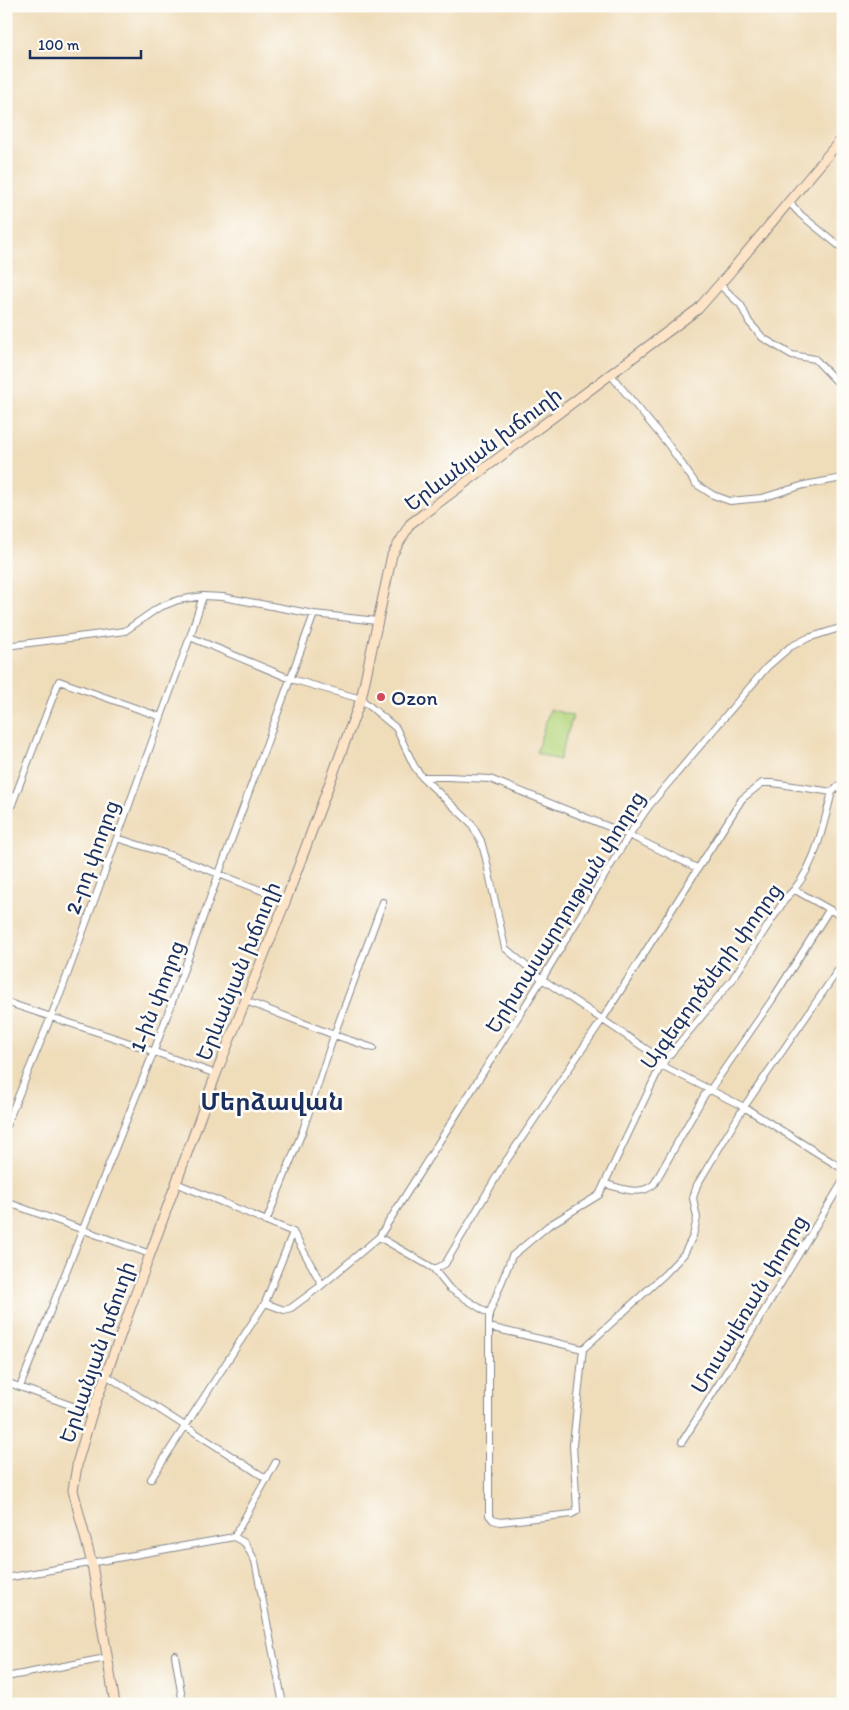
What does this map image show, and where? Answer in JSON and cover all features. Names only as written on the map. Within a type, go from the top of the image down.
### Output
[{"type":"main road","name":"Երևանյան խճուղի","points":[[115,1704],[92,1564],[73,1490],[78,1460],[92,1412],[216,1074],[286,900],[361,699],[392,555],[410,524],[698,309],[843,137]]},
{"type":"street","points":[[789,202],[801,215],[843,249]]},
{"type":"street","points":[[720,285],[741,305],[749,322],[764,338],[792,355],[815,359],[843,390]]},
{"type":"street","points":[[610,374],[667,443],[696,484],[713,495],[730,501],[762,498],[804,485],[843,478]]},
{"type":"street","points":[[6,646],[125,631],[158,608],[178,600],[203,596],[223,597],[314,614],[377,621]]},
{"type":"street","name":"2-րդ փողոց","points":[[6,1126],[51,1018],[161,718],[203,596]]},
{"type":"street","name":"1-ին փողոց","points":[[20,1387],[154,1051],[314,614]]},
{"type":"street","name":"Երիտասարդության փողոց","points":[[266,1303],[284,1310],[291,1308],[322,1285],[379,1237],[542,979],[629,834],[649,806],[766,667],[790,648],[808,638],[843,627]]},
{"type":"street","points":[[190,637],[291,679],[361,699],[396,728],[414,766],[422,777],[471,823],[481,841],[486,859],[505,948],[542,979],[652,1053],[661,1065],[744,1108],[843,1169]]},
{"type":"street","points":[[6,820],[59,681],[161,718]]},
{"type":"street","points":[[422,777],[490,779],[629,834],[697,868]]},
{"type":"street","points":[[433,1268],[445,1264],[504,1164],[602,1020],[742,799],[762,783],[832,792],[843,782]]},
{"type":"street","name":"Այգեգործների փողոց","points":[[583,1349],[573,1445],[576,1511],[572,1514],[500,1522],[493,1520],[489,1515],[489,1314],[512,1256],[548,1226],[599,1195],[661,1065],[732,980],[786,898],[795,890],[813,859],[832,792]]},
{"type":"street","points":[[117,838],[220,874],[286,900]]},
{"type":"street","points":[[795,890],[843,917]]},
{"type":"street","points":[[266,1222],[303,1130],[334,1036],[383,902]]},
{"type":"street","points":[[605,1184],[636,1192],[650,1188],[654,1184],[705,1094],[710,1090],[772,1000],[829,910]]},
{"type":"street","points":[[489,1327],[583,1349],[665,1274],[684,1254],[694,1236],[697,1218],[693,1198],[697,1185],[744,1108],[843,963]]},
{"type":"street","points":[[246,1001],[334,1036],[373,1048]]},
{"type":"street","points":[[6,1002],[154,1051],[216,1074]]},
{"type":"street","name":"Մուսալեռան փողոց","points":[[682,1442],[843,1182]]},
{"type":"street","points":[[176,1183],[293,1232],[322,1285]]},
{"type":"street","points":[[6,1202],[150,1254]]},
{"type":"street","points":[[151,1479],[266,1303],[293,1232]]},
{"type":"street","points":[[379,1237],[433,1268],[449,1288],[489,1314]]},
{"type":"street","points":[[106,1375],[267,1479]]},
{"type":"street","points":[[6,1382],[92,1412]]},
{"type":"street","points":[[234,1537],[276,1462]]},
{"type":"street","points":[[6,1578],[234,1537],[245,1543],[255,1561],[283,1704]]},
{"type":"street","points":[[174,1656],[183,1704]]},
{"type":"street","points":[[6,1677],[106,1658]]},
{"type":"green space","points":[[550,709],[573,716],[559,760],[536,753]]},
{"type":"place","name":"Ozon","points":[[381,697]]},
{"type":"district","name":"Մերձավան","points":[[272,1101]]}]
